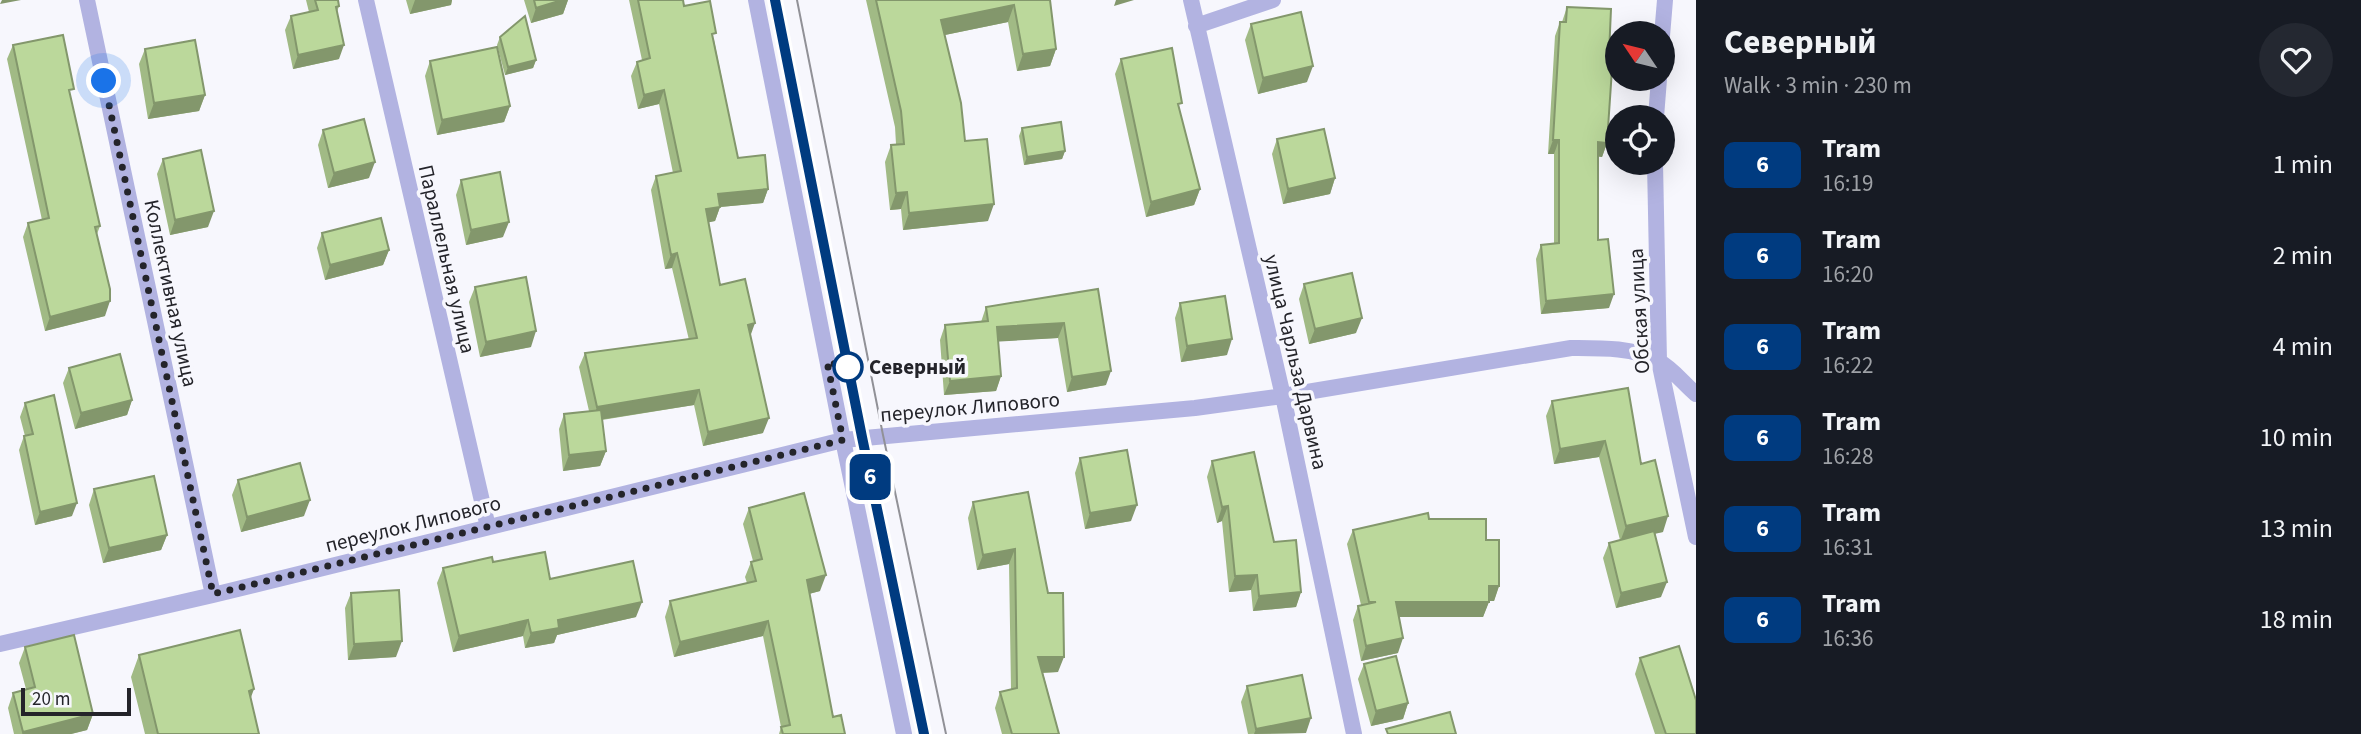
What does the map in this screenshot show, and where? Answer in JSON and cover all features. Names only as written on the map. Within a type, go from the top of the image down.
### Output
[{"type":"lane","name":"Коллективная улица","points":[[88,0],[213,594]]},
{"type":"lane","name":"Параллельная улица","points":[[366,0],[488,527]]},
{"type":"lane","points":[[756,0],[904,734]]},
{"type":"lane","name":"улица Чарльза Дарвина","points":[[1191,0],[1283,396],[1354,734]]},
{"type":"lane","points":[[1196,26],[1273,0]]},
{"type":"lane","points":[[1663,21],[1665,0]]},
{"type":"lane","name":"Обская улица","points":[[1655,175],[1659,361],[1696,537]]},
{"type":"lane","name":"переулок Липового","points":[[0,644],[843,440],[1195,408],[1571,348],[1601,348],[1659,361],[1696,394]]},
{"type":"building","points":[[315,0],[338,0],[339,6],[336,7],[344,45],[298,55],[291,16],[318,10]]},
{"type":"building","points":[[534,0],[562,0],[536,8]]},
{"type":"building","points":[[638,0],[683,0],[684,6],[710,1],[716,33],[712,34],[738,158],[765,155],[768,189],[718,194],[720,207],[706,209],[720,285],[745,279],[755,323],[748,325],[769,418],[708,432],[699,390],[597,407],[585,353],[697,338],[677,253],[671,255],[656,176],[681,171],[664,90],[644,95],[637,62],[650,58]]},
{"type":"building","points":[[876,0],[1050,0],[1056,49],[1023,54],[1014,5],[941,20],[961,103],[965,141],[987,139],[994,204],[909,213],[907,192],[896,193],[891,145],[904,144],[901,111]]},
{"type":"building","points":[[1567,7],[1611,9],[1610,21],[1605,21],[1605,91],[1611,91],[1610,105],[1605,105],[1605,143],[1598,142],[1598,240],[1608,239],[1614,294],[1546,301],[1541,245],[1559,243],[1559,140],[1553,140],[1560,22],[1566,22]]},
{"type":"building","points":[[1301,12],[1313,66],[1263,78],[1251,24]]},
{"type":"building","points":[[525,16],[536,60],[508,67],[500,37]]},
{"type":"building","points":[[63,35],[74,89],[69,90],[100,226],[95,227],[110,289],[110,301],[50,317],[28,223],[49,218],[13,45]]},
{"type":"building","points":[[195,40],[205,95],[154,103],[145,49]]},
{"type":"building","points":[[497,47],[510,106],[442,120],[430,61]]},
{"type":"building","points":[[1172,48],[1182,103],[1178,104],[1200,189],[1151,202],[1121,59]]},
{"type":"building","points":[[364,119],[375,162],[334,173],[323,130]]},
{"type":"building","points":[[1061,122],[1065,151],[1027,157],[1022,128]]},
{"type":"building","points":[[1324,129],[1335,178],[1288,189],[1277,139]]},
{"type":"building","points":[[201,150],[214,211],[175,220],[163,159]]},
{"type":"building","points":[[500,172],[509,222],[471,230],[461,180]]},
{"type":"building","points":[[381,218],[389,250],[330,265],[322,233]]},
{"type":"building","points":[[1352,273],[1362,318],[1315,329],[1304,284]]},
{"type":"building","points":[[526,277],[536,331],[486,342],[475,287]]},
{"type":"building","points":[[1098,289],[1111,371],[1072,377],[1064,323],[997,327],[1001,376],[950,381],[945,325],[988,321],[986,307]]},
{"type":"building","points":[[1225,296],[1232,339],[1187,346],[1180,303]]},
{"type":"building","points":[[120,354],[132,400],[81,413],[69,368]]},
{"type":"building","points":[[1628,388],[1641,464],[1655,460],[1668,516],[1626,526],[1605,441],[1560,449],[1552,401]]},
{"type":"building","points":[[54,395],[77,503],[40,512],[24,436],[33,434],[25,403]]},
{"type":"building","points":[[601,410],[606,451],[569,455],[564,414]]},
{"type":"building","points":[[1127,450],[1137,505],[1090,513],[1080,458]]},
{"type":"building","points":[[1254,452],[1274,542],[1296,540],[1301,592],[1259,596],[1257,575],[1235,576],[1228,506],[1222,507],[1212,461]]},
{"type":"building","points":[[300,463],[310,500],[247,517],[238,480]]},
{"type":"building","points":[[154,476],[167,535],[109,548],[94,489]]},
{"type":"building","points":[[1028,492],[1048,593],[1063,593],[1064,657],[1038,657],[1059,734],[1012,734],[1000,692],[1017,688],[1015,549],[983,555],[973,502]]},
{"type":"building","points":[[804,493],[826,575],[807,580],[833,717],[841,715],[845,734],[783,734],[781,727],[790,725],[768,621],[680,642],[670,601],[756,581],[751,562],[762,559],[749,508]]},
{"type":"building","points":[[1428,513],[1429,519],[1486,519],[1486,540],[1499,540],[1499,586],[1489,586],[1489,602],[1396,602],[1403,638],[1366,646],[1358,606],[1376,602],[1369,602],[1353,530]]},
{"type":"building","points":[[1654,531],[1667,582],[1621,593],[1609,543]]},
{"type":"building","points":[[545,552],[550,579],[633,561],[642,602],[558,620],[559,628],[531,633],[528,620],[459,636],[443,568],[492,557],[493,562]]},
{"type":"building","points":[[399,590],[402,641],[354,644],[351,593]]},
{"type":"building","points":[[240,630],[254,689],[249,691],[259,734],[158,734],[139,655]]},
{"type":"building","points":[[74,635],[93,714],[23,732],[13,693],[35,687],[25,647]]},
{"type":"building","points":[[1679,646],[1696,700],[1696,734],[1666,734],[1640,658]]},
{"type":"building","points":[[1396,656],[1408,703],[1376,711],[1364,664]]},
{"type":"building","points":[[1302,675],[1311,718],[1256,729],[1247,686]]},
{"type":"building","points":[[1450,712],[1456,734],[1388,734],[1386,729]]},
{"type":"tram line","points":[[775,0],[924,734]]},
{"type":"tram line","name":"6","points":[[775,0],[924,734]]},
{"type":"tram line","points":[[797,0],[883,435],[946,734]]},
{"type":"place","name":"Северный","points":[[848,367]]},
{"type":"route","points":[[104,81],[213,594],[843,440],[827,362],[848,367]]}]
